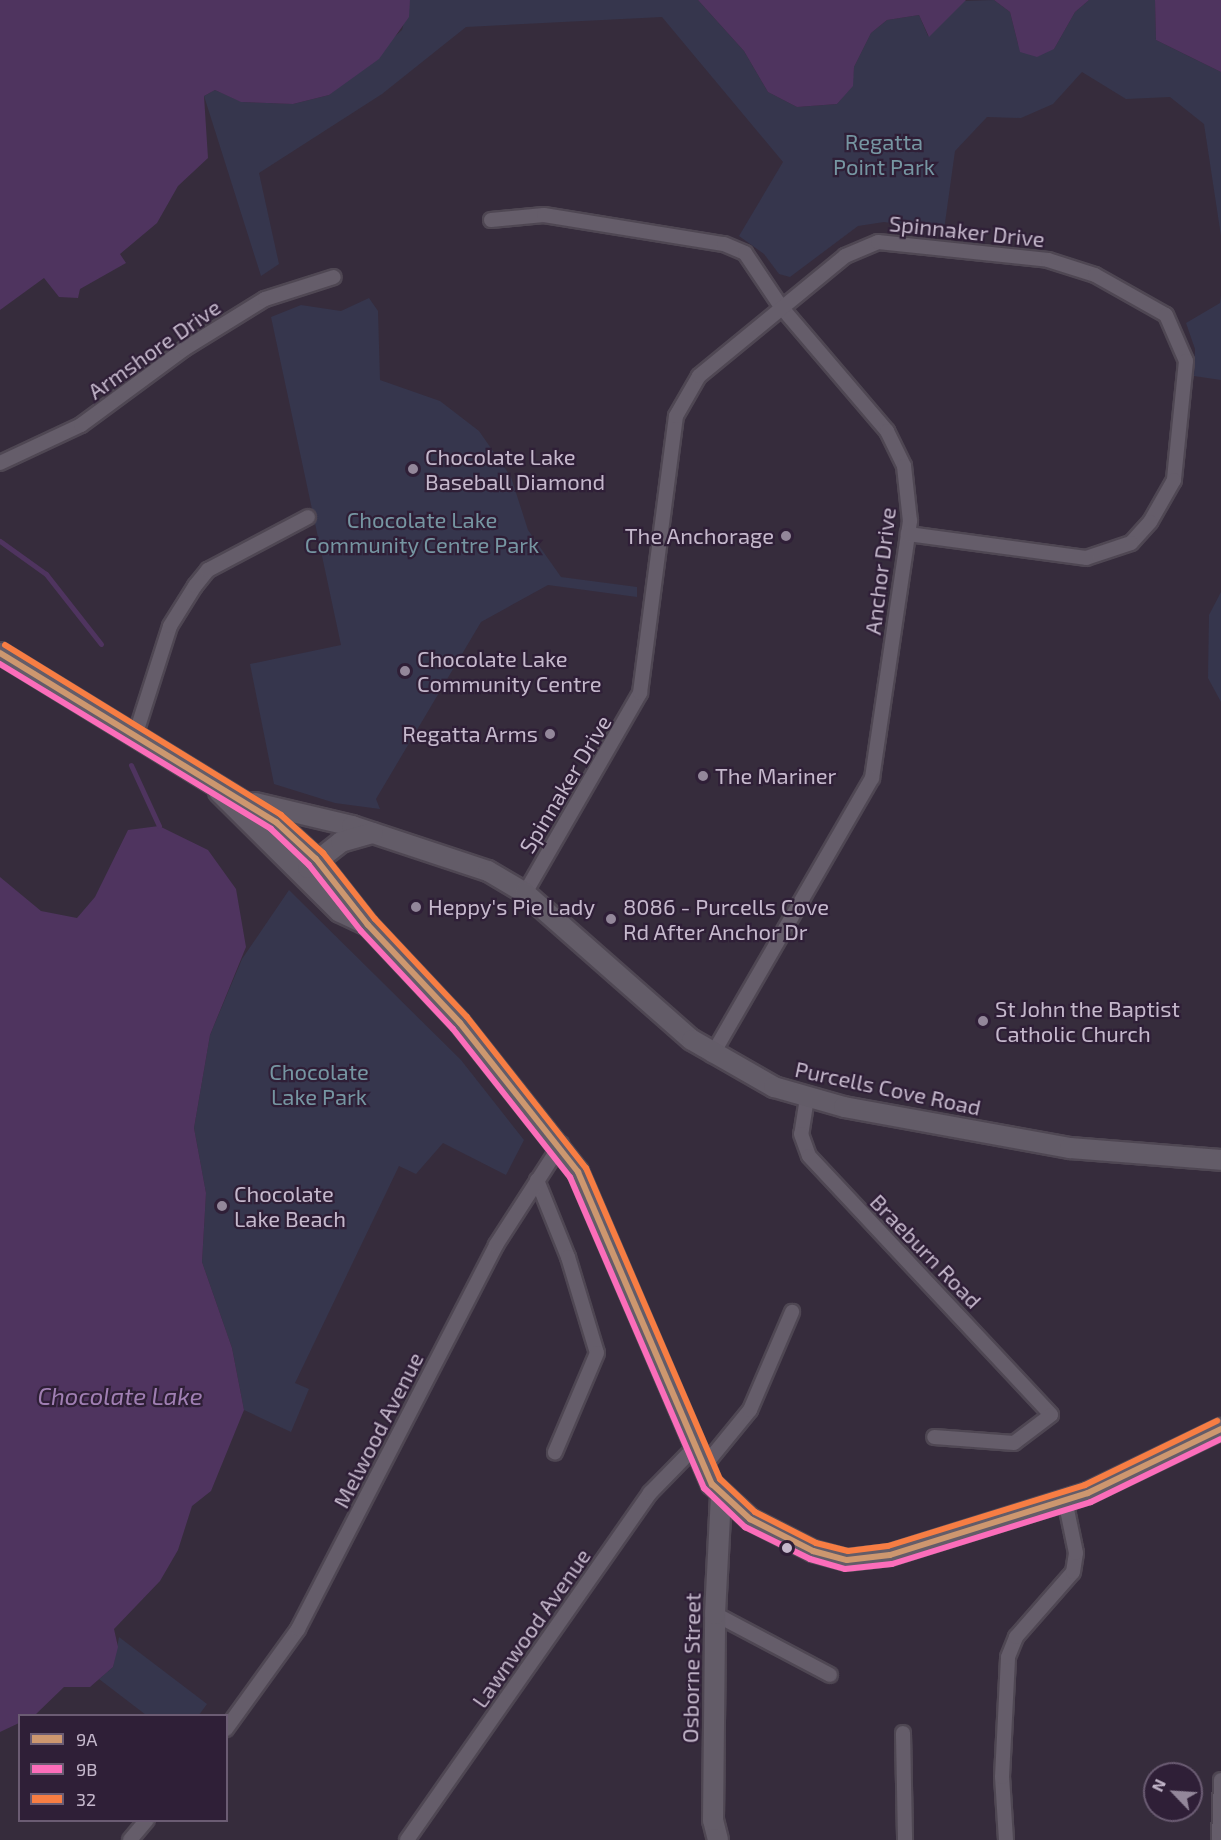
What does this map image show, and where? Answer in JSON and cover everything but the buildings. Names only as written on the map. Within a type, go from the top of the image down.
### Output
[{"type":"main road","points":[[0,653],[215,788],[310,866]]},
{"type":"main road","points":[[215,788],[249,802],[310,866],[340,912],[368,925],[460,1023],[561,1144],[595,1203],[705,1465],[721,1496],[750,1519],[813,1551],[847,1560],[952,1539],[1065,1500],[1221,1429]]},
{"type":"main road","name":"Purcells Cove Road","points":[[249,802],[373,833],[463,860],[525,893],[712,1055],[747,1076],[807,1098],[1070,1148],[1221,1160]]},
{"type":"main road","points":[[310,866],[341,842],[373,833]]},
{"type":"main road","name":"Osborne Street","points":[[718,1840],[713,1820],[715,1614],[721,1496]]},
{"type":"street","name":"Anchor Drive","points":[[491,220],[544,215],[724,244],[753,260],[782,308],[892,438],[909,489],[908,534],[872,778],[712,1055]]},
{"type":"street","name":"Spinnaker Drive","points":[[525,893],[640,693],[682,397],[699,376],[851,252],[893,241],[1047,260],[1086,272],[1147,300],[1177,331],[1186,361],[1174,480],[1150,522],[1131,543],[1086,558],[908,534]]},
{"type":"street","name":"Armshore Drive","points":[[0,464],[81,425],[184,349],[265,299],[334,277]]},
{"type":"street","points":[[135,736],[170,626],[195,586],[208,570],[308,517]]},
{"type":"street","name":"Braeburn Road","points":[[807,1098],[801,1134],[809,1156],[1048,1411],[1048,1420],[1010,1443],[934,1437]]},
{"type":"street","name":"Melwood Avenue","points":[[228,1726],[298,1629],[496,1245],[561,1144]]},
{"type":"street","points":[[537,1180],[568,1257],[597,1353],[555,1452]]},
{"type":"street","points":[[705,1465],[750,1410],[792,1312]]},
{"type":"street","name":"Lawnwood Avenue","points":[[407,1840],[650,1493],[697,1445]]},
{"type":"street","points":[[1006,1840],[1002,1777],[1008,1657],[1016,1637],[1073,1572],[1076,1553],[1065,1500]]},
{"type":"street","points":[[715,1614],[830,1675]]},
{"type":"street","points":[[903,1733],[904,1840]]},
{"type":"street","points":[[1218,1840],[1221,1780]]},
{"type":"street","points":[[708,1840],[713,1820]]},
{"type":"street","points":[[130,1840],[146,1822]]},
{"type":"green space","name":"Regatta Point Park","points":[[410,0],[698,0],[744,51],[768,92],[797,107],[837,104],[852,86],[854,67],[871,33],[887,20],[919,15],[928,36],[964,1],[994,0],[1010,12],[1018,44],[1054,49],[1075,12],[1089,0],[1155,0],[1156,40],[1221,72],[1221,236],[1204,124],[1170,97],[1126,99],[1082,72],[1053,104],[1021,118],[987,117],[955,151],[944,230],[884,222],[858,226],[790,277],[779,274],[764,254],[739,236],[783,162],[662,17],[466,27],[382,94],[259,173],[279,264],[261,276],[204,96],[215,90],[242,102],[293,104],[329,95],[402,30]]},
{"type":"green space","points":[[1221,295],[1221,380],[1194,376],[1195,349],[1186,323],[1220,303]]},
{"type":"green space","name":"Chocolate Lake Community Centre Park","points":[[369,298],[378,311],[380,380],[440,401],[479,431],[511,477],[528,530],[561,577],[637,587],[637,597],[548,585],[481,622],[376,799],[380,809],[335,803],[274,784],[250,664],[341,645],[271,317],[301,305],[341,311]]},
{"type":"green space","points":[[1221,592],[1221,702],[1208,678],[1209,615]]},
{"type":"green space","name":"Chocolate Lake Park","points":[[289,890],[461,1060],[524,1140],[506,1175],[443,1143],[416,1174],[399,1166],[295,1383],[309,1389],[291,1432],[244,1410],[232,1348],[202,1262],[206,1193],[194,1128],[210,1035],[242,959]]},
{"type":"green space","points":[[119,1637],[207,1704],[200,1714],[145,1714],[99,1679],[113,1667]]},
{"type":"water","points":[[0,0],[410,0],[409,17],[379,59],[329,95],[293,104],[241,102],[215,90],[204,96],[208,158],[178,186],[157,223],[120,254],[126,263],[80,289],[78,298],[59,297],[44,278],[0,310]]},
{"type":"water","points":[[698,0],[966,0],[929,37],[919,15],[887,20],[871,33],[854,67],[853,86],[837,104],[797,107],[768,92],[744,51]]},
{"type":"water","points":[[994,0],[1089,0],[1075,12],[1054,49],[1037,57],[1020,52],[1010,12]]},
{"type":"water","points":[[1155,0],[1221,0],[1221,72],[1156,40]]},
{"type":"water","name":"Chocolate Lake","points":[[159,826],[208,850],[236,889],[246,947],[210,1035],[194,1128],[206,1193],[202,1262],[232,1348],[244,1410],[211,1491],[192,1506],[178,1550],[160,1581],[114,1629],[118,1647],[113,1667],[90,1687],[64,1687],[36,1714],[18,1714],[18,1723],[0,1732],[0,877],[41,911],[77,918],[95,897],[128,830]]},
{"type":"waterway","points":[[0,541],[46,574],[101,644]]},
{"type":"waterway","points":[[131,765],[159,826]]},
{"type":"transit line","name":"32","points":[[5,645],[281,815],[323,853],[375,919],[467,1017],[586,1168],[720,1479],[755,1512],[816,1543],[848,1551],[888,1546],[1085,1485],[1217,1421]]},
{"type":"transit line","name":"9A","points":[[0,653],[276,822],[316,859],[368,925],[460,1023],[578,1172],[712,1484],[750,1519],[813,1551],[847,1560],[890,1555],[1088,1493],[1221,1429]]},
{"type":"transit line","name":"9B","points":[[0,664],[271,829],[309,865],[361,931],[453,1029],[570,1177],[704,1488],[745,1527],[810,1559],[845,1569],[892,1564],[1091,1502],[1221,1439]]},
{"type":"place","name":"Chocolate Lake Baseball Diamond","points":[[413,469]]},
{"type":"place","name":"The Anchorage","points":[[786,536]]},
{"type":"place","name":"Chocolate Lake Community Centre","points":[[405,671]]},
{"type":"place","name":"Regatta Arms","points":[[550,734]]},
{"type":"place","name":"The Mariner","points":[[703,776]]},
{"type":"place","name":"Heppy's Pie Lady","points":[[416,907]]},
{"type":"place","name":"8086 - Purcells Cove Rd After Anchor Dr","points":[[611,919]]},
{"type":"place","name":"St John the Baptist Catholic Church","points":[[983,1021]]},
{"type":"place","name":"Chocolate Lake Beach","points":[[222,1206]]}]
